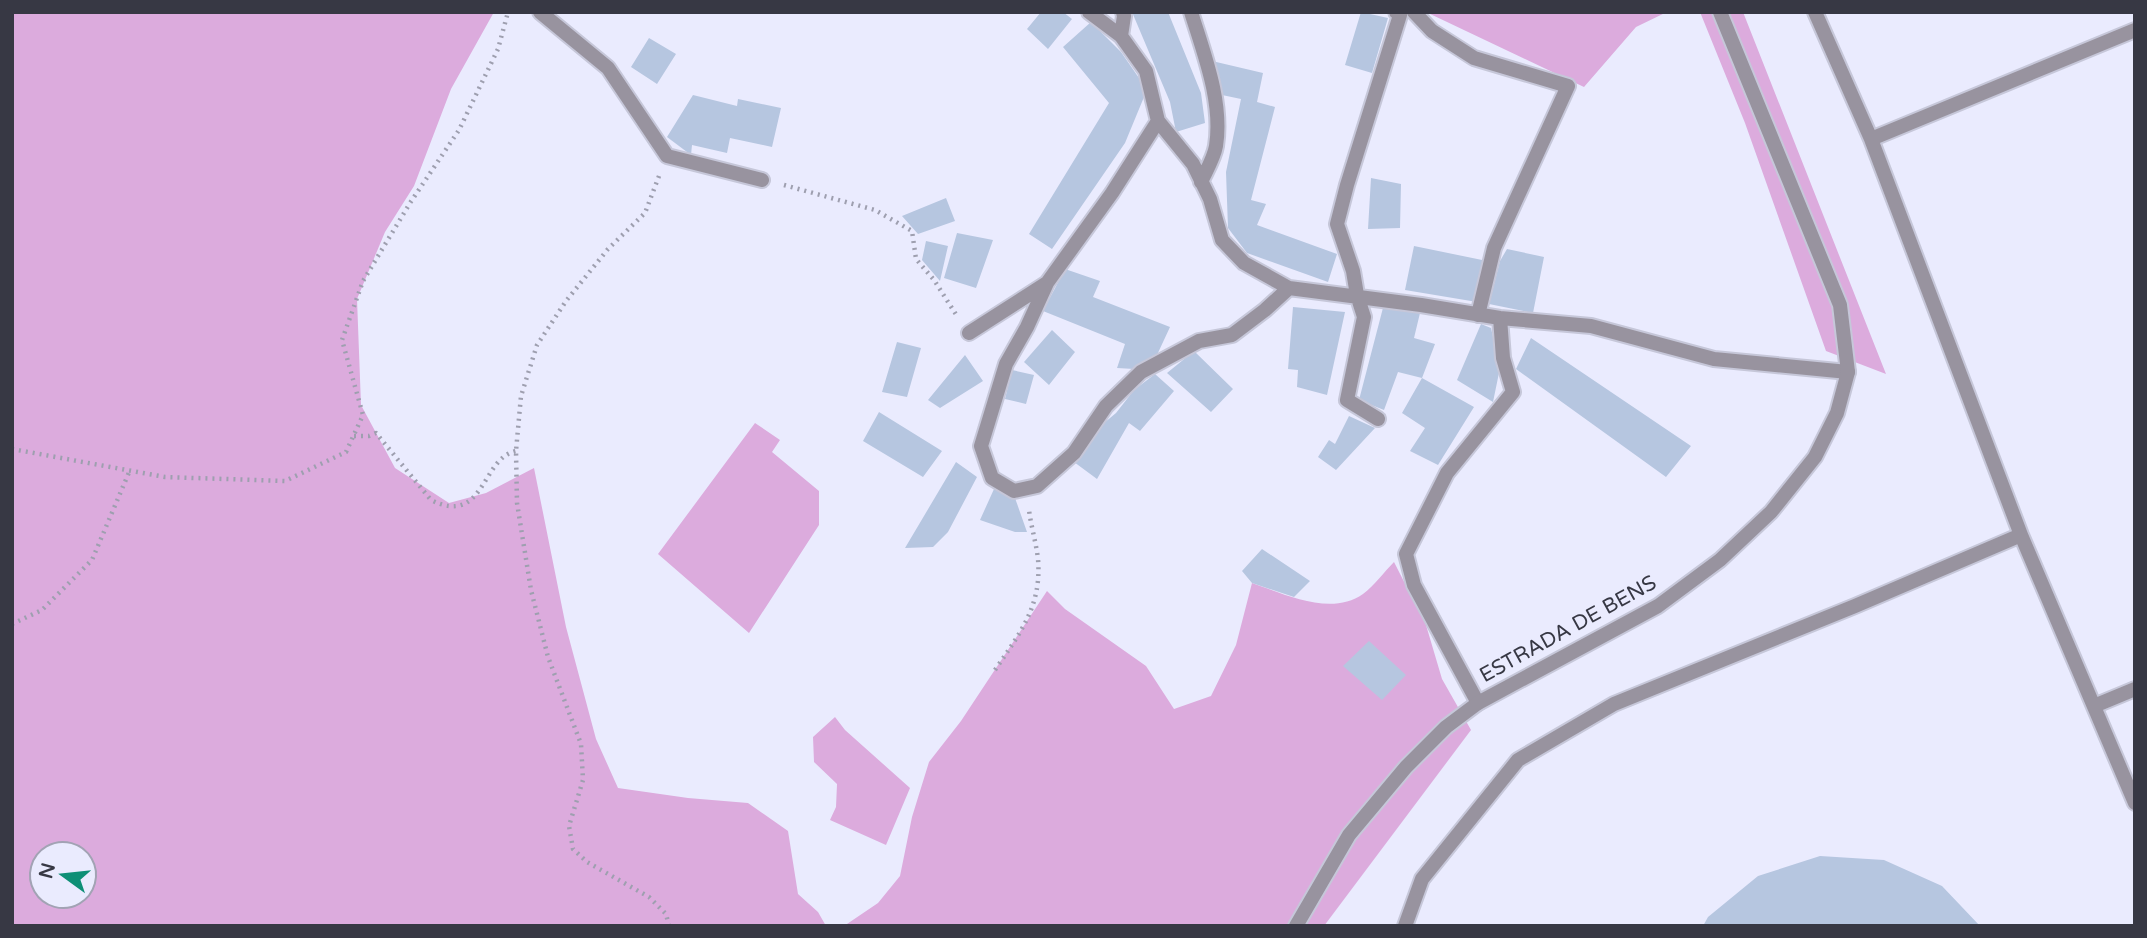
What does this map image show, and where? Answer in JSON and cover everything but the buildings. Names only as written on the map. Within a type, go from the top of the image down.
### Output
[{"type":"street","points":[[540,12],[608,68],[667,156],[762,180]]},
{"type":"street","points":[[1089,12],[1121,36],[1146,71],[1158,121],[1193,164],[1210,199],[1222,240],[1244,263],[1289,288],[1357,295],[1500,318],[1591,327],[1714,359],[1848,372]]},
{"type":"street","points":[[1121,36],[1123,12]]},
{"type":"street","points":[[1191,12],[1208,67],[1217,113],[1216,148],[1201,182]]},
{"type":"street","name":"ESTRADA DE BENS","points":[[1297,926],[1349,835],[1406,767],[1446,727],[1478,703],[1658,606],[1720,560],[1771,512],[1815,457],[1837,413],[1848,372],[1840,305],[1720,12]]},
{"type":"street","points":[[1815,12],[1871,139],[2021,534],[2135,803]]},
{"type":"street","points":[[1378,419],[1347,400],[1364,317],[1353,271],[1337,224],[1347,185],[1405,13],[1474,58],[1569,86],[1494,247],[1478,314]]},
{"type":"street","points":[[1871,139],[2135,30]]},
{"type":"street","points":[[1158,121],[1112,193],[1047,283],[1006,364],[981,446],[992,478],[1014,491],[1037,486],[1074,453],[1106,406],[1141,372],[1199,341],[1232,335],[1289,288]]},
{"type":"street","points":[[968,333],[1047,283]]},
{"type":"street","points":[[1478,703],[1413,585],[1406,555],[1447,473],[1513,392],[1503,358],[1500,318]]},
{"type":"street","points":[[1405,926],[1422,880],[1518,760],[1614,704],[1856,606],[2021,534]]},
{"type":"street","points":[[2094,706],[2135,689]]},
{"type":"path","points":[[12,449],[165,477],[285,481],[346,452],[363,415],[342,340],[363,281],[458,130],[498,49],[508,12]]},
{"type":"path","points":[[667,156],[645,213],[608,249],[566,301],[537,345],[521,396],[516,451],[517,503],[531,590],[548,657],[581,744],[583,780],[569,826],[573,849],[587,862],[649,897],[666,914],[669,926]]},
{"type":"path","points":[[762,180],[875,210],[912,231],[916,259],[934,280],[968,333]]},
{"type":"path","points":[[354,436],[376,433],[431,500],[443,506],[465,505],[475,496],[497,465],[510,452],[516,451]]},
{"type":"path","points":[[12,624],[42,610],[92,560],[130,470]]},
{"type":"path","points":[[995,670],[1019,634],[1036,598],[1038,559],[1026,488]]},
{"type":"shaded area","points":[[12,12],[494,12],[451,89],[414,186],[385,232],[357,299],[361,405],[395,468],[449,503],[486,493],[534,468],[566,627],[596,739],[618,788],[748,803],[788,831],[798,894],[818,912],[826,926],[12,926]]},
{"type":"shaded area","points":[[1426,12],[1667,12],[1636,27],[1584,87]]},
{"type":"shaded area","points":[[1700,12],[1743,12],[1886,374],[1826,351],[1745,123]]},
{"type":"shaded area","points":[[755,423],[780,440],[772,452],[819,491],[819,525],[749,633],[658,554]]},
{"type":"shaded area","points":[[1394,562],[1426,625],[1442,679],[1471,730],[1324,926],[844,926],[878,903],[900,876],[912,817],[929,762],[961,721],[1047,591],[1065,609],[1146,666],[1174,709],[1211,696],[1236,645],[1252,583],[1308,601],[1337,604],[1363,594]]},
{"type":"shaded area","points":[[835,717],[845,730],[910,788],[886,845],[830,820],[836,807],[837,784],[814,762],[813,737]]}]
